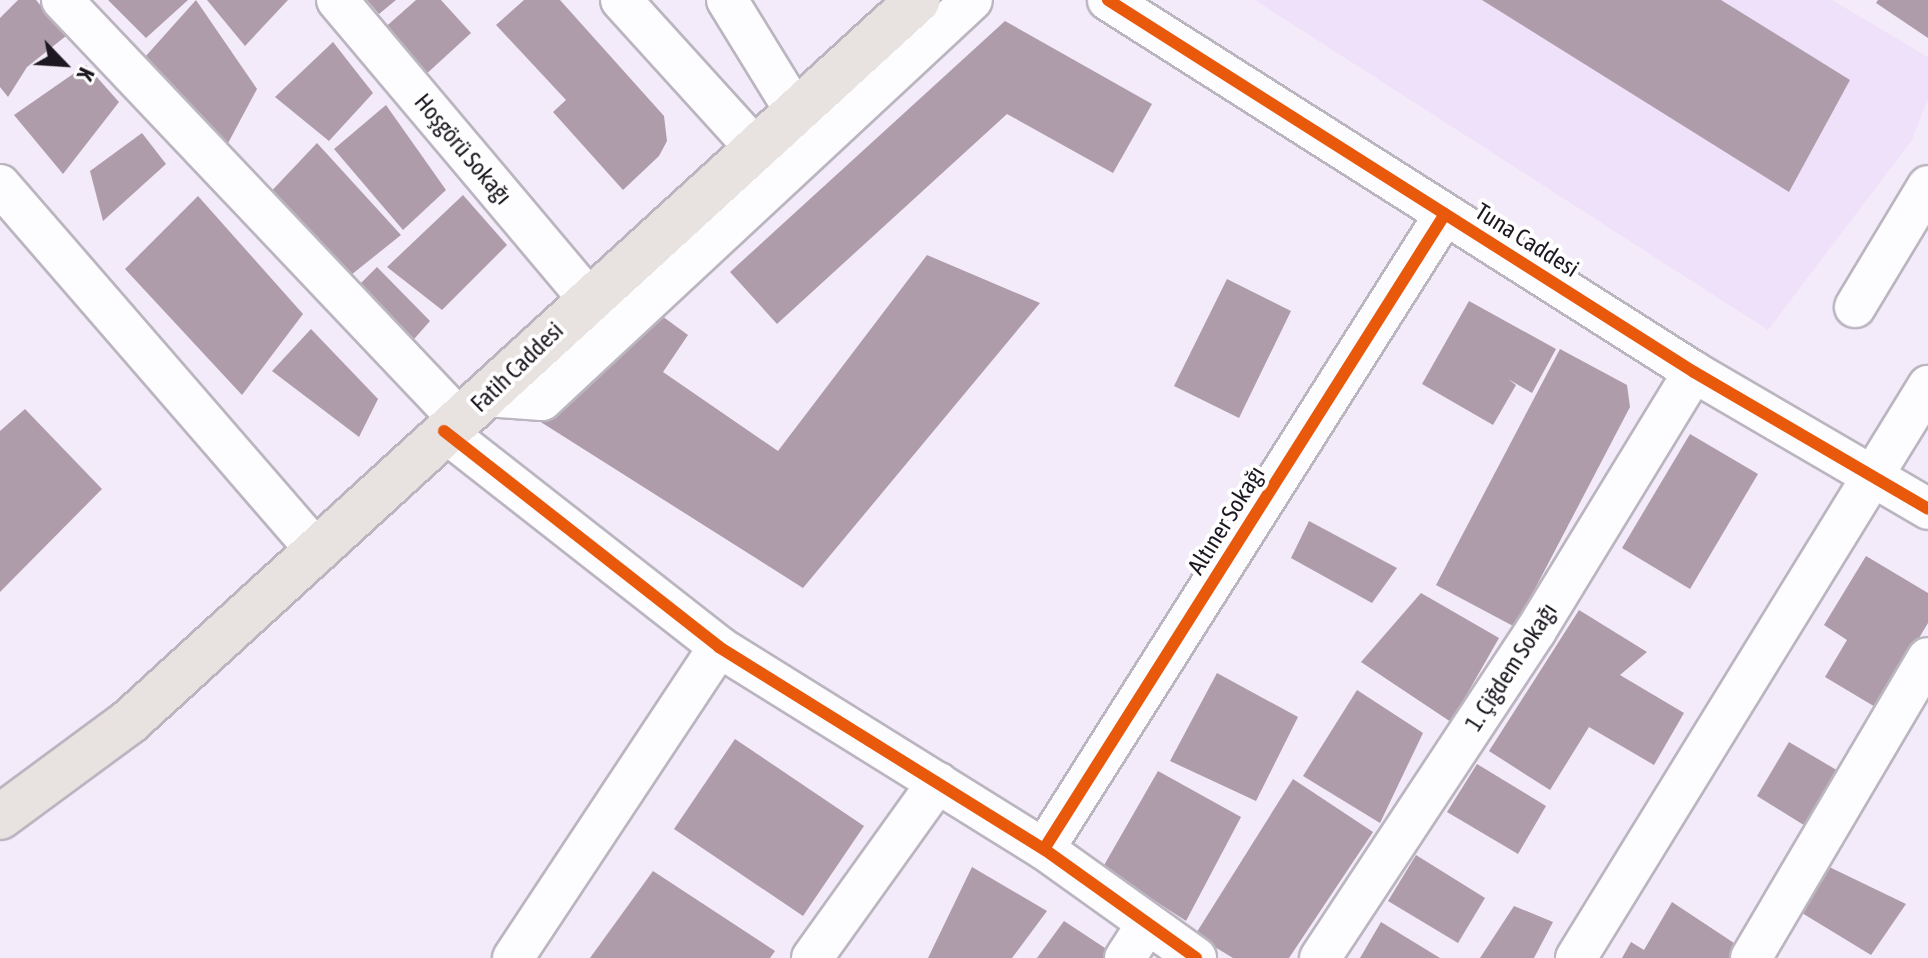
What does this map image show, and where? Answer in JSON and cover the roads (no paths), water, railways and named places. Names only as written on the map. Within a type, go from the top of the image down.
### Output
[{"type":"main road","name":"Fatih Caddesi","points":[[0,817],[129,722],[589,299],[688,236],[755,148],[918,0]]},
{"type":"street","points":[[62,0],[464,416],[719,647],[1044,849],[1196,958]]},
{"type":"street","name":"Hoşgörü Sokağı","points":[[337,0],[589,299]]},
{"type":"street","points":[[621,0],[755,148]]},
{"type":"street","points":[[727,0],[796,112]]},
{"type":"street","points":[[464,416],[542,400],[688,236],[972,0]]},
{"type":"street","name":"Tuna Caddesi","points":[[1108,0],[1694,372],[1928,509]]},
{"type":"street","points":[[0,185],[316,550]]},
{"type":"street","points":[[1855,307],[1928,186]]},
{"type":"street","name":"Altıner Sokağı","points":[[1044,849],[1445,214]]},
{"type":"street","name":"1. Çiğdem Sokağı","points":[[1320,958],[1535,632],[1694,372]]},
{"type":"street","points":[[1576,958],[1928,386]]},
{"type":"street","points":[[513,958],[719,647]]},
{"type":"street","points":[[1751,958],[1928,658]]},
{"type":"street","points":[[812,958],[938,782]]},
{"type":"street","points":[[1125,958],[1147,924]]}]
